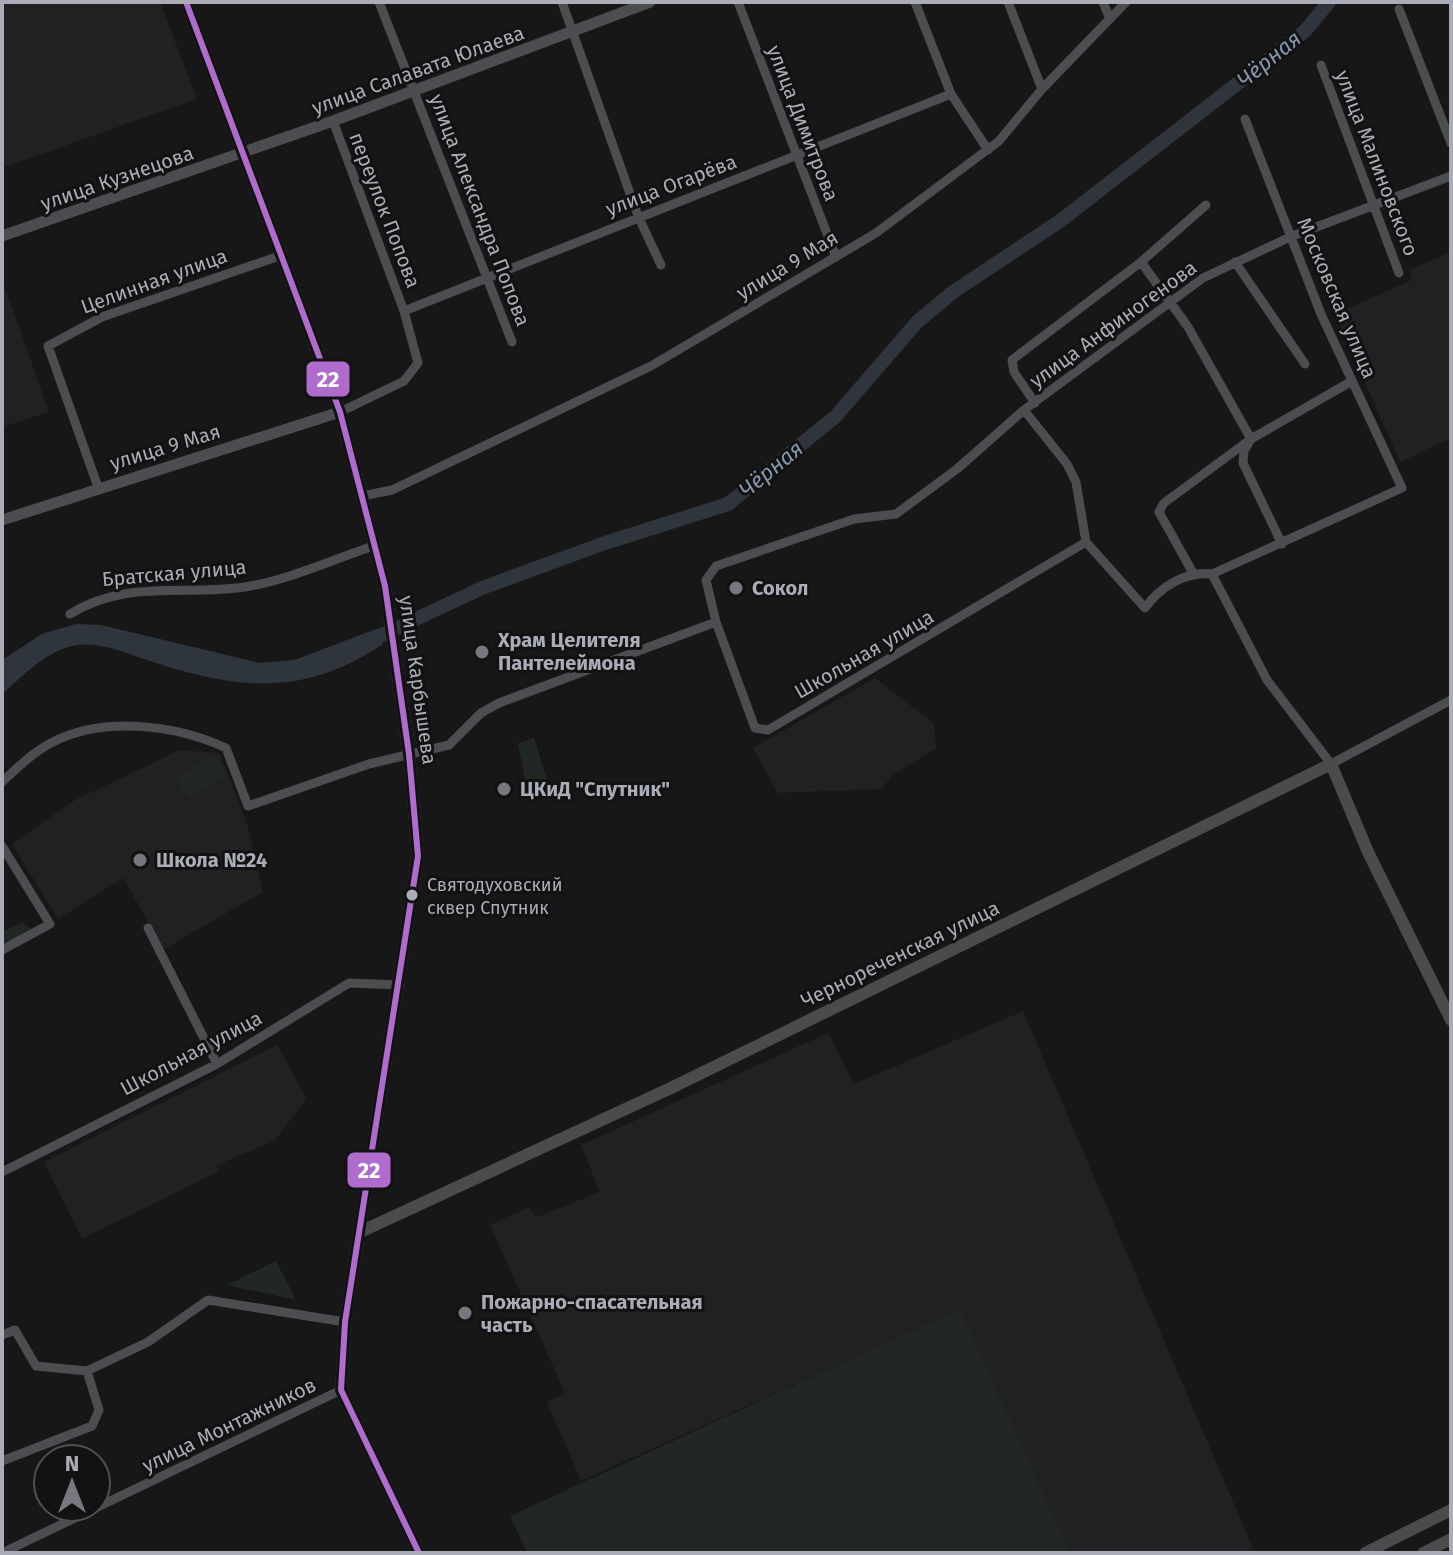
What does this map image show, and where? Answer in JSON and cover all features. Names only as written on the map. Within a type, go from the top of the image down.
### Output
[{"type":"main road","name":"улица Карбышева","points":[[186,2],[340,412],[385,586],[409,754],[418,856],[345,1322],[341,1390]]},
{"type":"main road","points":[[1331,764],[1368,852],[1451,1020]]},
{"type":"main road","name":"Чернореченская улица","points":[[360,1232],[671,1088],[1331,764]]},
{"type":"main road","points":[[341,1390],[419,1553]]},
{"type":"main road","points":[[1365,1553],[1451,1510]]},
{"type":"main road","points":[[1423,1553],[1451,1539]]},
{"type":"street","name":"улица Александра Попова","points":[[379,2],[512,342]]},
{"type":"street","points":[[562,2],[638,216],[661,265]]},
{"type":"street","name":"улица Салавата Юлаева","points":[[244,153],[650,2]]},
{"type":"street","name":"улица Димитрова","points":[[738,2],[836,257]]},
{"type":"street","points":[[915,2],[951,94],[988,150]]},
{"type":"street","points":[[1008,2],[1042,89]]},
{"type":"street","points":[[1103,2],[1110,19]]},
{"type":"street","name":"улица 9 Мая","points":[[362,496],[392,490],[651,366],[876,233],[988,150],[1126,2]]},
{"type":"street","points":[[1399,9],[1451,143]]},
{"type":"street","name":"улица Малиновского","points":[[1321,65],[1399,273]]},
{"type":"street","name":"улица Огарёва","points":[[404,311],[951,94]]},
{"type":"street","name":"Московская улица","points":[[1245,119],[1290,237],[1402,488],[1282,544]]},
{"type":"street","name":"переулок Попова","points":[[333,121],[404,311],[418,363],[404,381],[340,412]]},
{"type":"street","name":"улица Кузнецова","points":[[2,236],[244,153]]},
{"type":"street","name":"улица Анфиногенова","points":[[716,622],[706,580],[713,568],[854,519],[860,523],[886,517],[904,508],[957,469],[1024,410],[1169,300],[1235,262],[1290,237],[1451,176]]},
{"type":"street","points":[[1035,403],[1014,372],[1012,360],[1141,262],[1206,205]]},
{"type":"street","name":"Целинная улица","points":[[98,487],[48,346],[116,311],[282,255]]},
{"type":"street","points":[[1141,262],[1169,300],[1251,439]]},
{"type":"street","points":[[1235,262],[1305,364]]},
{"type":"street","points":[[1193,573],[1159,512],[1164,503],[1251,439],[1352,381]]},
{"type":"street","points":[[1024,410],[1067,464],[1076,482],[1086,542],[1145,608],[1156,593],[1193,573],[1212,574],[1282,544],[1243,463],[1244,451],[1251,439]]},
{"type":"street","name":"улица 9 Мая","points":[[2,520],[340,412]]},
{"type":"street","points":[[1220,464],[1243,463]]},
{"type":"street","name":"Школьная улица","points":[[716,622],[755,728],[768,730],[1086,542]]},
{"type":"street","name":"Братская улица","points":[[70,614],[95,598],[119,594],[248,586],[376,545]]},
{"type":"street","points":[[1212,574],[1267,680],[1331,764]]},
{"type":"street","points":[[2,782],[51,743],[103,727],[138,726],[204,738],[226,748],[248,806],[409,754],[449,745],[481,713],[499,703],[716,622]]},
{"type":"street","name":"Чернореченская улица","points":[[1331,764],[1451,700]]},
{"type":"street","points":[[2,846],[50,924],[2,950]]},
{"type":"street","points":[[148,928],[217,1064]]},
{"type":"street","name":"Школьная улица","points":[[2,1172],[217,1064],[349,983],[400,985]]},
{"type":"street","points":[[2,1335],[15,1330],[36,1366],[87,1371],[148,1342],[208,1300],[345,1322]]},
{"type":"street","points":[[2,1461],[92,1426],[99,1410],[87,1371]]},
{"type":"street","name":"улица Монтажников","points":[[2,1553],[341,1390]]},
{"type":"shaded area","points":[[2,2],[160,2],[197,99],[2,168]]},
{"type":"shaded area","points":[[1451,252],[1451,438],[1400,462],[1335,314],[1412,280],[1409,270]]},
{"type":"shaded area","points":[[2,279],[49,412],[2,427]]},
{"type":"shaded area","points":[[76,624],[101,625],[260,663],[294,660],[379,628],[383,644],[326,673],[270,683],[212,678],[112,648],[72,646],[43,660],[2,694],[2,660],[42,634]]},
{"type":"shaded area","points":[[875,678],[934,723],[936,748],[893,775],[881,789],[778,793],[753,748]]},
{"type":"shaded area","points":[[534,738],[550,789],[528,795],[518,743]]},
{"type":"shaded area","name":"Школа №24","points":[[180,750],[219,753],[246,820],[263,892],[164,949],[123,878],[58,919],[12,844],[75,800]]},
{"type":"shaded area","points":[[214,755],[227,775],[189,798],[176,778]]},
{"type":"shaded area","points":[[22,922],[33,931],[2,954],[2,932]]},
{"type":"shaded area","points":[[1023,1011],[1255,1553],[1070,1553],[960,1310],[581,1481],[547,1402],[565,1393],[490,1225],[529,1207],[537,1217],[600,1192],[581,1145],[828,1033],[854,1084]]},
{"type":"shaded area","points":[[277,1045],[307,1099],[274,1141],[217,1165],[219,1171],[82,1239],[44,1162]]},
{"type":"shaded area","points":[[276,1261],[296,1300],[227,1285]]},
{"type":"shaded area","points":[[960,1309],[1070,1553],[527,1553],[510,1516]]},
{"type":"waterway","name":"Чёрная","points":[[367,642],[482,588],[602,544],[728,504],[836,416],[917,322],[953,292],[1060,221],[1224,94],[1305,31],[1329,2]]},
{"type":"transit line","name":"22","points":[[186,2],[340,412],[385,586],[409,754],[418,856],[345,1322],[341,1390],[419,1553]]},
{"type":"place","name":"Сокол","points":[[736,588]]},
{"type":"place","name":"Храм Целителя Пантелеймона","points":[[482,652]]},
{"type":"place","name":"ЦКиД \"Спутник\"","points":[[504,789]]},
{"type":"place","name":"Школа №24","points":[[140,860]]},
{"type":"place","name":"Святодуховский сквер Спутник","points":[[412,895]]},
{"type":"place","name":"Пожарно-спасательная часть","points":[[465,1313]]}]
